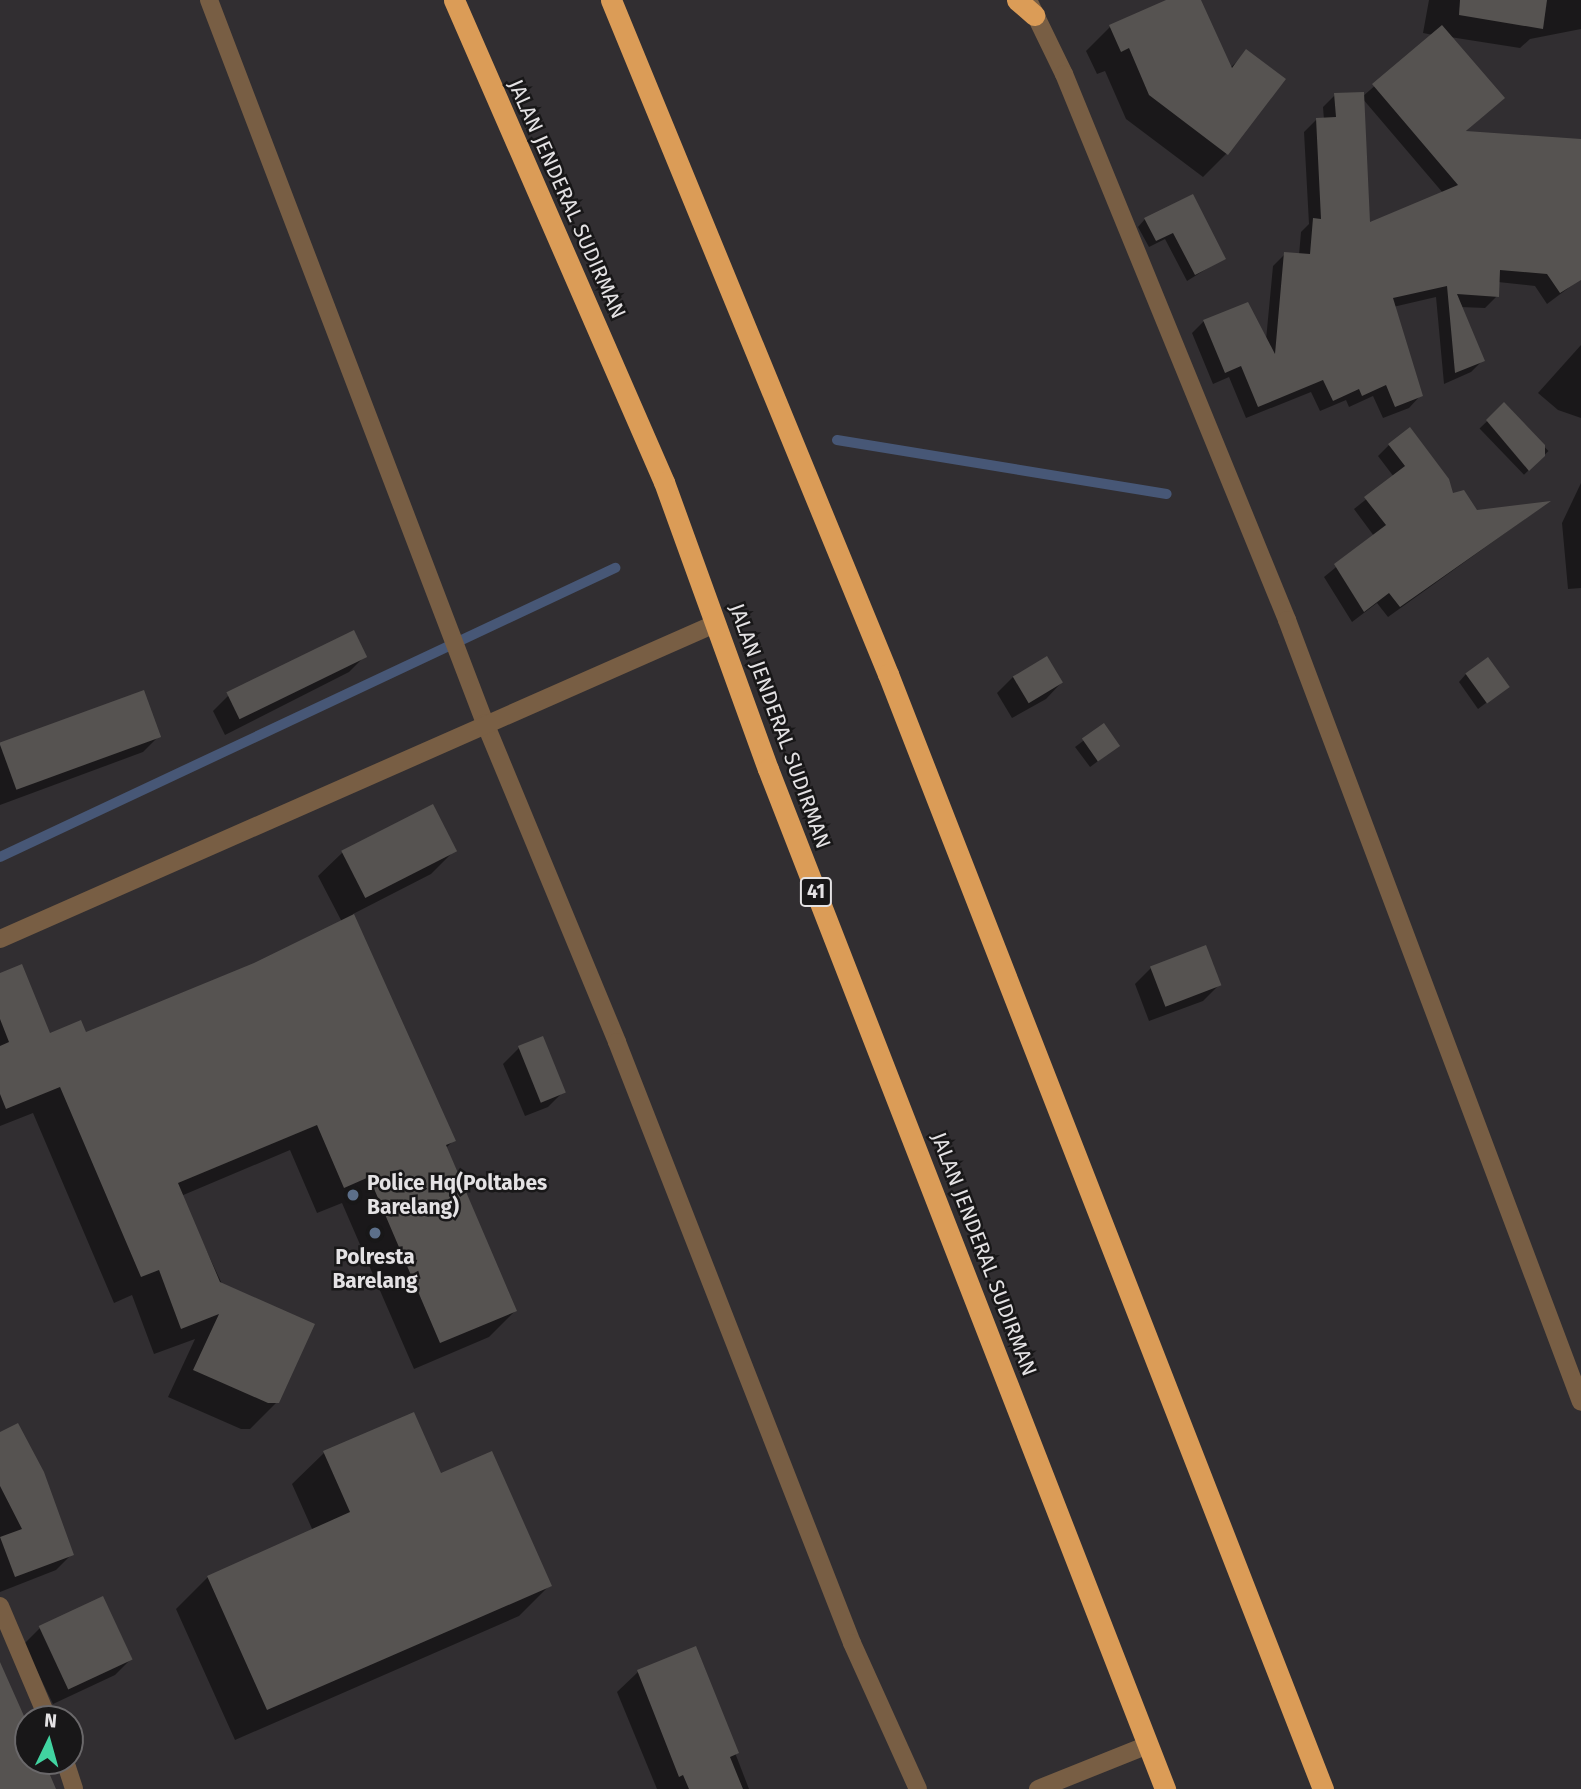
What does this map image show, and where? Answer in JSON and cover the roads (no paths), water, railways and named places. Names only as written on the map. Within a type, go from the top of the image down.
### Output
[{"type":"highway","name":"JALAN JENDERAL SUDIRMAN","points":[[454,0],[664,482],[715,624],[1165,1789]]},
{"type":"highway","points":[[611,0],[883,662],[1322,1789]]},
{"type":"highway","points":[[1017,0],[1031,8]]},
{"type":"street","points":[[209,0],[485,723],[617,1042],[852,1643],[918,1789]]},
{"type":"street","points":[[1031,8],[1064,74],[1287,620],[1581,1402]]},
{"type":"street","points":[[0,939],[485,723],[715,624]]},
{"type":"street","points":[[0,1606],[5,1633],[41,1705]]},
{"type":"street","points":[[1038,1789],[1147,1745]]},
{"type":"waterway","points":[[837,440],[1167,494]]},
{"type":"waterway","points":[[0,857],[615,568]]},
{"type":"place","name":"Police Hq(Poltabes Barelang)","points":[[353,1195]]},
{"type":"place","name":"Polresta Barelang","points":[[375,1233]]}]
